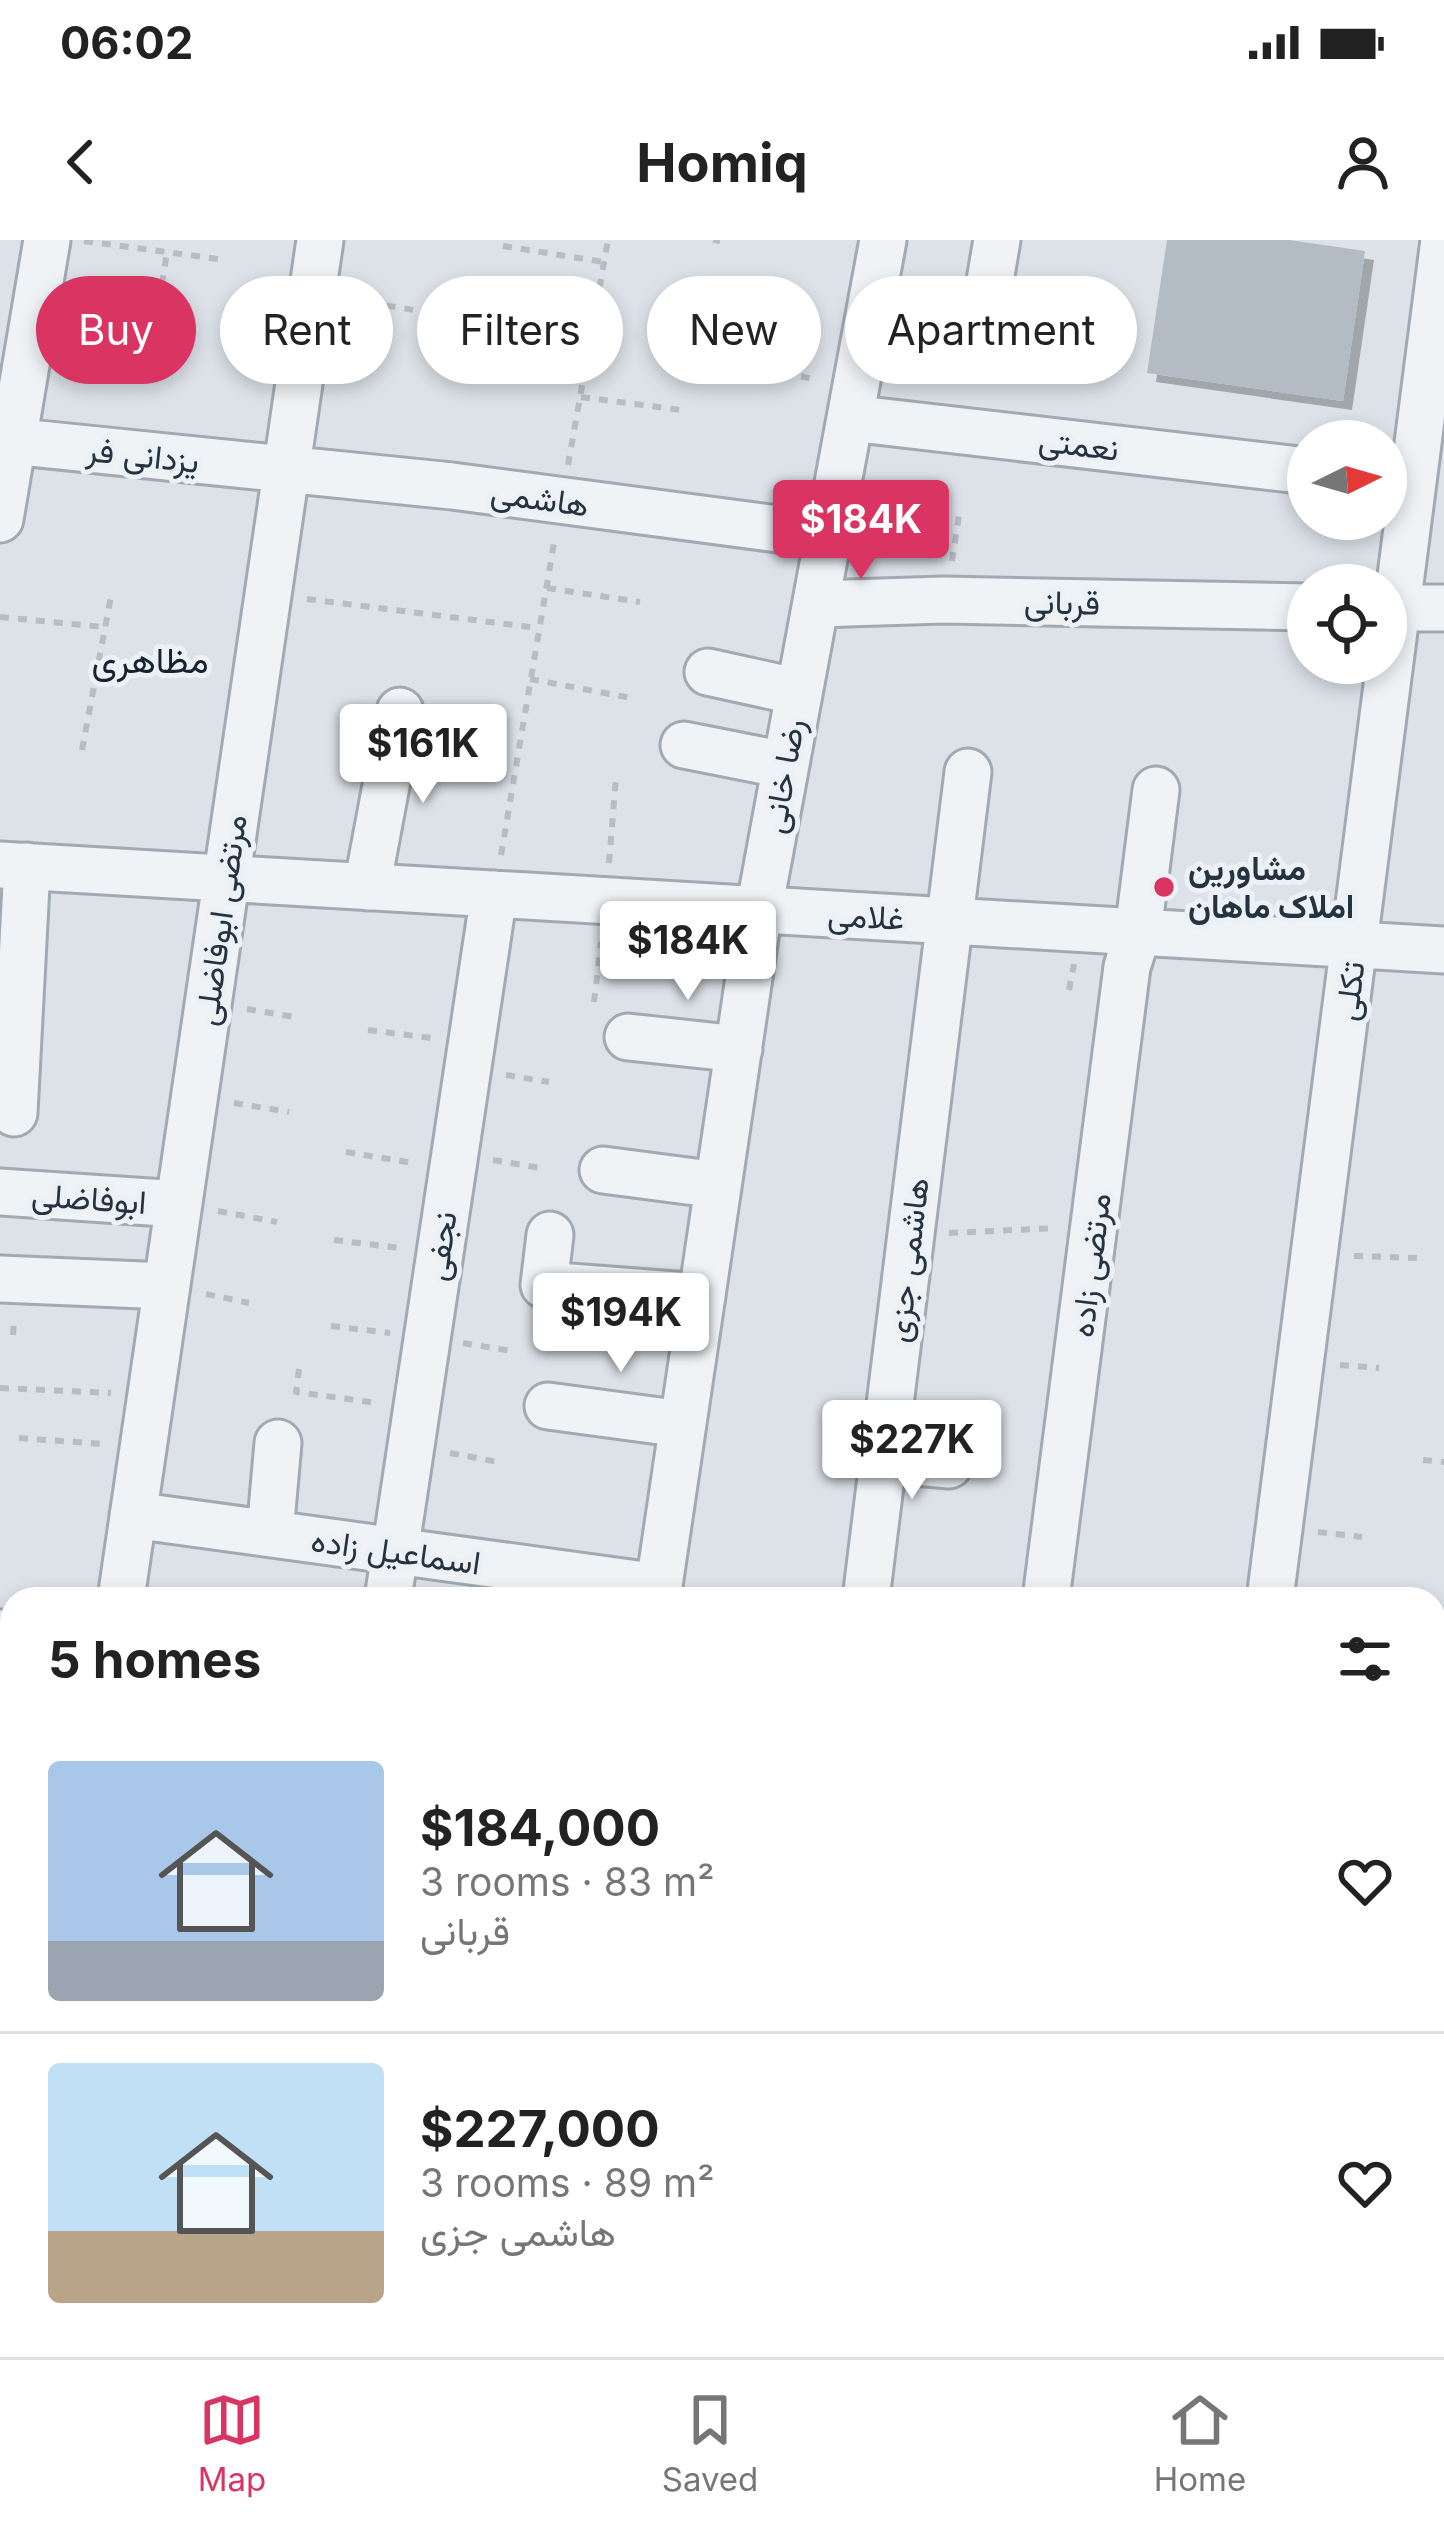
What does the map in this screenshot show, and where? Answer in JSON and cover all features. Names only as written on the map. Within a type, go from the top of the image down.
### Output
[{"type":"street","points":[[0,519],[6,441],[47,240]]},
{"type":"street","name":"مرتضی ابوفاضلی","points":[[315,276],[320,240]]},
{"type":"street","name":"رضا خانی","points":[[659,1587],[759,910],[883,240]]},
{"type":"street","points":[[991,276],[997,240]]},
{"type":"street","name":"تکلی","points":[[1407,465],[1433,409],[1444,240]]},
{"type":"street","name":"مرتضی ابوفاضلی","points":[[123,1587],[299,384]]},
{"type":"street","name":"نعمتی","points":[[853,403],[1287,468]]},
{"type":"street","name":"یزدانی فر","points":[[6,441],[286,470]]},
{"type":"street","name":"هاشمی","points":[[286,470],[452,486],[793,532]]},
{"type":"street","name":"قربانی","points":[[816,604],[944,600],[1287,607]]},
{"type":"street","points":[[1407,608],[1444,608]]},
{"type":"street","points":[[707,673],[799,692]]},
{"type":"street","name":"تکلی","points":[[1272,1587],[1354,945],[1382,684]]},
{"type":"street","points":[[367,886],[400,711]]},
{"type":"street","points":[[684,745],[785,765]]},
{"type":"street","name":"هاشمی جزی","points":[[867,1587],[968,772]]},
{"type":"street","name":"مرتضی زاده","points":[[1048,1587],[1127,967],[1138,932],[1156,790]]},
{"type":"street","points":[[14,866],[14,1113]]},
{"type":"street","name":"غلامی","points":[[14,866],[1444,950]]},
{"type":"street","name":"نجفی","points":[[390,1587],[494,894]]},
{"type":"street","points":[[628,1037],[739,1049]]},
{"type":"street","points":[[603,1170],[718,1185]]},
{"type":"street","name":"ابوفاضلی","points":[[0,1192],[179,1204]]},
{"type":"street","points":[[550,1235],[542,1305],[702,1298]]},
{"type":"street","points":[[0,1279],[167,1286]]},
{"type":"street","points":[[548,1406],[682,1424]]},
{"type":"street","points":[[270,1533],[278,1443]]},
{"type":"street","points":[[882,1459],[949,1465]]},
{"type":"street","name":"اسماعیل زاده","points":[[133,1515],[396,1550],[621,1587]]},
{"type":"path","points":[[74,240],[226,260]]},
{"type":"path","points":[[602,276],[608,240]]},
{"type":"path","points":[[502,246],[604,262]]},
{"type":"path","points":[[162,276],[166,252]]},
{"type":"path","points":[[393,307],[414,310]]},
{"type":"path","points":[[494,894],[583,384]]},
{"type":"path","points":[[806,384],[853,403]]},
{"type":"path","points":[[581,397],[681,410]]},
{"type":"path","points":[[547,588],[640,602]]},
{"type":"path","points":[[82,750],[112,591]]},
{"type":"path","points":[[268,594],[539,628]]},
{"type":"path","points":[[0,617],[105,627]]},
{"type":"path","points":[[530,679],[631,698]]},
{"type":"path","points":[[595,1002],[616,777]]},
{"type":"path","points":[[208,1002],[300,1018]]},
{"type":"path","points":[[368,1030],[470,1043]]},
{"type":"path","points":[[195,1096],[289,1112]]},
{"type":"path","points":[[346,1153],[452,1168]]},
{"type":"path","points":[[179,1204],[277,1222]]},
{"type":"path","points":[[910,1235],[1095,1226]]},
{"type":"path","points":[[334,1240],[440,1253]]},
{"type":"path","points":[[1314,1255],[1420,1258]]},
{"type":"path","points":[[332,1326],[427,1338]]},
{"type":"path","points":[[299,1369],[296,1392],[414,1427],[498,1462]]},
{"type":"path","points":[[0,1388],[151,1395]]},
{"type":"path","points":[[19,1438],[143,1446]]},
{"type":"path","points":[[1423,1460],[1444,1462]]},
{"type":"building","points":[[1167,240],[1289,240],[1365,251],[1343,401],[1147,373]]},
{"type":"place","name":"مشاورین املاک ماهان","points":[[1164,887]]},
{"type":"district","name":"مظاهری","points":[[150,660]]}]
